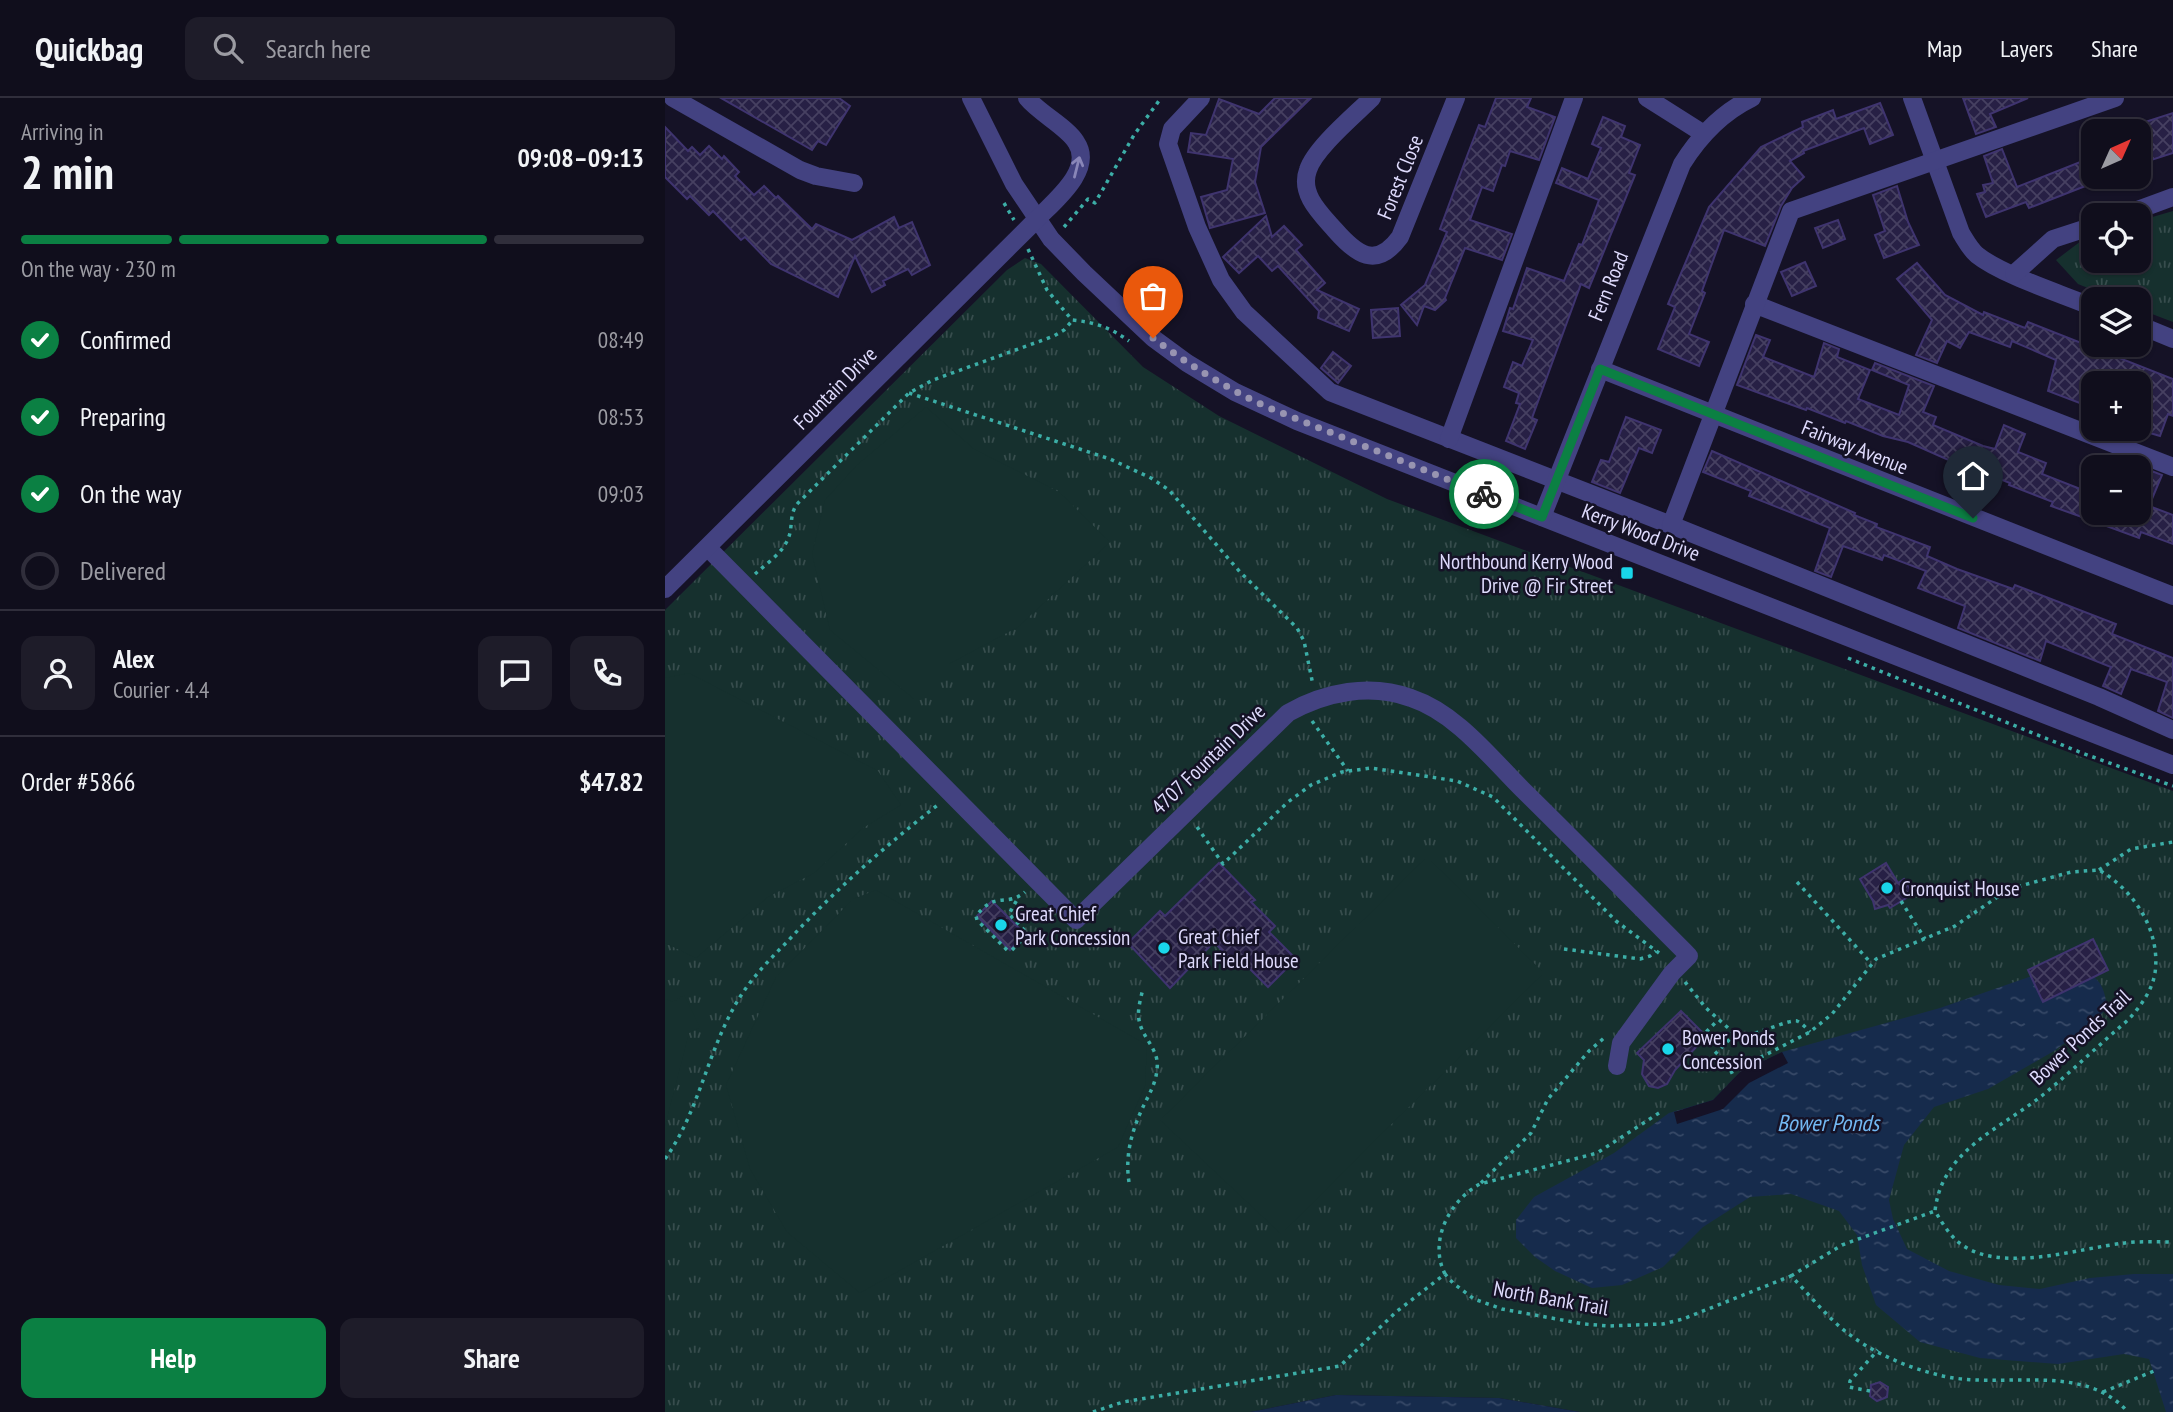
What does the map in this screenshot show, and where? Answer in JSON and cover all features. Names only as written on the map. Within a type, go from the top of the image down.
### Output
[{"type":"street","points":[[673,98],[800,170],[854,183]]},
{"type":"street","name":"Kerry Wood Drive","points":[[971,98],[1014,184],[1051,239],[1153,338],[1187,363],[1235,392],[1297,421],[2173,765]]},
{"type":"street","name":"Fountain Drive","points":[[665,589],[1075,178],[1080,155],[1076,142],[1027,98]]},
{"type":"street","points":[[1201,98],[1172,129],[1168,144],[1197,227],[1221,280],[1244,312],[1330,393],[1671,525],[2099,697],[2173,730]]},
{"type":"street","name":"Forest Close","points":[[1372,98],[1313,158],[1306,175],[1308,195],[1319,213],[1356,252],[1372,256],[1387,251],[1400,237],[1456,98]]},
{"type":"street","points":[[1449,439],[1574,98]]},
{"type":"street","points":[[1647,98],[1705,134]]},
{"type":"street","name":"Fern Road","points":[[1542,517],[1675,180],[1691,150],[1705,134],[1725,116],[1752,98]]},
{"type":"street","points":[[1912,98],[1968,244],[1988,262],[2081,302]]},
{"type":"street","points":[[1671,525],[1791,211],[2115,98]]},
{"type":"street","points":[[2151,205],[2173,197]]},
{"type":"street","points":[[2014,274],[2053,239],[2081,230]]},
{"type":"street","points":[[1754,304],[2173,467]]},
{"type":"street","points":[[2151,330],[2173,340]]},
{"type":"street","name":"Fairway Avenue","points":[[1600,369],[2173,596]]},
{"type":"street","name":"4707 Fountain Drive","points":[[708,548],[1076,920],[1281,719],[1313,700],[1352,691],[1395,693],[1430,706],[1448,718],[1503,770],[1689,956],[1675,970],[1621,1043],[1617,1066]]},
{"type":"path","points":[[1067,224],[1088,199],[1095,203],[1134,135],[1161,98]]},
{"type":"path","points":[[744,585],[786,543],[790,534],[791,515],[798,503],[909,393],[933,380],[1045,340],[1065,330],[1072,320],[1047,290],[1032,257]]},
{"type":"path","points":[[909,393],[1110,459],[1151,478],[1169,490],[1240,572],[1297,628],[1304,641],[1313,687],[1313,724],[1349,772]]},
{"type":"path","points":[[1184,813],[1204,835],[1223,864],[1275,812],[1319,781],[1371,768],[1457,782],[1493,797],[1616,921],[1656,951],[1734,1035],[1753,1035],[1791,1021],[1798,1022],[1810,1032]]},
{"type":"path","points":[[665,1159],[684,1129],[733,1008],[760,970],[828,898],[950,792]]},
{"type":"path","points":[[1730,1073],[1810,1032],[1841,1003],[1871,963],[1955,926],[1996,898],[2020,886],[2071,872],[2099,870],[2131,849],[2173,842]]},
{"type":"path","name":"Bower Ponds Trail","points":[[1935,1211],[1938,1193],[1957,1159],[1979,1138],[2037,1099],[2128,1020],[2150,988],[2155,975],[2155,962],[2154,947],[2146,920],[2128,893],[2099,870]]},
{"type":"path","points":[[1012,950],[1025,936],[1025,931],[1009,915],[1018,898],[1037,881]]},
{"type":"path","points":[[1797,882],[1871,963]]},
{"type":"path","points":[[1007,950],[976,916],[991,901],[1018,898]]},
{"type":"path","points":[[1901,901],[1925,939]]},
{"type":"path","points":[[1564,949],[1640,959],[1656,951]]},
{"type":"path","points":[[1129,1182],[1127,1167],[1130,1143],[1157,1071],[1157,1058],[1139,1021],[1143,988]]},
{"type":"path","points":[[1707,1038],[1709,1034],[1706,1032],[1718,1020]]},
{"type":"path","points":[[1481,1184],[1531,1133],[1544,1104],[1589,1051],[1612,1032]]},
{"type":"path","points":[[1715,1054],[1734,1035]]},
{"type":"path","points":[[1093,1412],[1123,1402],[1341,1366],[1396,1312],[1445,1274],[1438,1254],[1442,1231],[1455,1206],[1471,1189],[1597,1153],[1659,1113]]},
{"type":"path","points":[[1935,1211],[1957,1241],[1968,1248],[1992,1255],[2026,1258],[2126,1242],[2173,1242]]},
{"type":"path","name":"North Bank Trail","points":[[1445,1274],[1463,1291],[1490,1306],[1560,1320],[1608,1326],[1663,1324],[1683,1320],[1791,1276],[1851,1241],[1935,1211]]},
{"type":"path","points":[[1791,1276],[1839,1326],[1895,1359],[1943,1377],[2059,1382],[2103,1392],[2128,1412]]},
{"type":"path","points":[[1870,1391],[1849,1387],[1851,1377],[1878,1350]]},
{"type":"path","points":[[2103,1392],[2154,1371]]},
{"type":"green space","points":[[2173,211],[2173,322],[2151,314],[2151,287],[2085,287],[2078,284],[2056,260],[2081,241],[2081,273],[2151,273],[2151,217]]},
{"type":"green space","points":[[1025,258],[1041,264],[1143,367],[1219,416],[1387,499],[2173,791],[2173,1412],[1580,1412],[1499,1398],[1336,1395],[1250,1412],[665,1412],[665,610],[1007,270]]},
{"type":"green space","points":[[926,407],[974,449],[1059,492],[1110,542],[1018,627],[949,664],[914,699],[830,630],[812,554],[825,500],[857,465]]},
{"type":"green space","points":[[689,673],[878,771],[901,805],[863,828],[814,873],[768,897],[696,958],[665,943],[665,678]]},
{"type":"green space","points":[[1427,857],[1544,973],[1281,1234],[1160,1120]]},
{"type":"green space","points":[[876,890],[1147,1045],[1145,1086],[1118,1147],[860,1293],[787,1232],[750,1169],[726,1085],[776,977],[853,899]]},
{"type":"green space","points":[[684,995],[700,1027],[689,1033],[665,1126],[665,999],[673,1002]]},
{"type":"water","name":"Bower Ponds","points":[[2061,966],[2080,971],[2098,981],[2107,1007],[2098,1018],[2054,1051],[1988,1089],[1934,1107],[1904,1145],[1889,1200],[1893,1219],[1907,1249],[1949,1271],[1999,1285],[2040,1289],[2090,1278],[2173,1274],[2173,1412],[2166,1412],[2149,1359],[2124,1354],[2058,1364],[1980,1358],[1920,1342],[1876,1305],[1862,1265],[1857,1235],[1839,1211],[1791,1194],[1750,1197],[1703,1227],[1663,1267],[1622,1285],[1592,1288],[1555,1271],[1535,1257],[1516,1238],[1516,1220],[1534,1197],[1614,1153],[1669,1113],[1713,1100],[1740,1072],[1782,1052],[1940,1008]]},
{"type":"water","points":[[1336,1395],[1499,1398],[1580,1412],[1250,1412]]},
{"type":"pier","points":[[1782,1052],[1788,1063],[1749,1083],[1723,1109],[1677,1124],[1674,1112],[1713,1100],[1740,1072]]},
{"type":"building","points":[[721,98],[839,98],[850,106],[826,145],[818,141],[812,150]]},
{"type":"building","points":[[1275,98],[1311,98],[1261,147],[1255,182],[1265,213],[1210,228],[1201,197],[1227,190],[1233,159],[1188,152],[1191,133],[1206,135],[1219,99],[1259,114]]},
{"type":"building","points":[[1496,98],[1531,98],[1527,107],[1555,117],[1539,160],[1510,151],[1493,191],[1482,187],[1470,220],[1512,234],[1502,260],[1465,248],[1446,300],[1435,310],[1424,306],[1417,325],[1401,305],[1425,285],[1447,232],[1440,229],[1467,156],[1479,125],[1485,127]]},
{"type":"building","points":[[1963,98],[2028,98],[1990,114],[1996,127],[1976,134]]},
{"type":"building","points":[[1880,103],[1893,135],[1870,144],[1864,128],[1803,151],[1804,153],[1790,161],[1804,177],[1792,188],[1781,206],[1765,246],[1724,230],[1689,334],[1709,342],[1699,366],[1658,349],[1675,307],[1668,304],[1709,207],[1761,147],[1803,127],[1802,122],[1833,110],[1836,119]]},
{"type":"building","points":[[2173,113],[2173,153],[2151,160],[2151,120]]},
{"type":"building","points":[[1603,117],[1625,126],[1621,137],[1640,145],[1629,173],[1635,175],[1589,288],[1581,284],[1532,418],[1537,420],[1525,449],[1506,441],[1520,404],[1516,403],[1519,393],[1504,387],[1513,362],[1522,366],[1533,340],[1503,331],[1527,268],[1564,281],[1579,244],[1582,245],[1599,200],[1556,183],[1562,168],[1588,179],[1601,148],[1592,144]]},
{"type":"building","points":[[665,127],[688,151],[692,147],[700,155],[709,146],[722,159],[724,156],[739,172],[735,176],[754,195],[764,186],[812,229],[816,224],[852,240],[894,217],[899,228],[912,222],[930,265],[912,275],[908,269],[883,281],[885,285],[872,292],[855,256],[838,297],[771,264],[745,237],[741,240],[713,211],[709,215],[690,196],[687,199],[665,177]]},
{"type":"building","points":[[2002,149],[2017,187],[2081,162],[2081,188],[2029,208],[2026,202],[1986,217],[1977,194],[1985,192],[1983,185],[1993,183],[1984,156]]},
{"type":"building","points":[[1897,186],[1908,222],[1919,245],[1884,258],[1875,235],[1885,231],[1873,195]]},
{"type":"building","points":[[1266,216],[1272,237],[1284,226],[1302,245],[1296,250],[1325,283],[1317,290],[1359,309],[1349,331],[1318,318],[1319,311],[1278,266],[1272,271],[1258,256],[1239,273],[1223,257]]},
{"type":"building","points":[[1838,220],[1845,239],[1823,248],[1815,228]]},
{"type":"building","points":[[1805,262],[1816,286],[1792,296],[1781,272]]},
{"type":"building","points":[[1917,263],[1945,295],[1983,315],[1984,312],[2025,328],[2028,322],[2081,343],[2081,357],[2117,357],[2173,379],[2173,416],[2168,414],[2160,436],[2151,433],[2151,371],[2081,371],[2081,403],[2048,391],[2056,360],[2012,341],[2010,347],[1969,332],[1960,348],[1947,341],[1937,363],[1916,355],[1932,320],[1897,279]]},
{"type":"building","points":[[1398,308],[1400,336],[1373,338],[1371,310]]},
{"type":"building","points":[[1756,335],[1770,340],[1763,357],[1814,377],[1824,343],[1839,349],[1837,357],[1870,370],[1858,399],[1899,415],[1909,385],[1872,370],[1875,363],[1934,386],[1923,412],[1936,417],[1933,425],[1995,449],[2004,425],[2025,434],[2018,452],[2046,463],[2042,474],[2081,489],[2081,517],[2051,506],[2053,502],[2009,485],[2010,483],[1962,466],[1908,442],[1883,436],[1737,385]]},
{"type":"building","points":[[1333,352],[1351,366],[1338,383],[1321,368]]},
{"type":"building","points":[[1626,417],[1661,430],[1652,453],[1639,448],[1620,493],[1592,482],[1601,460],[1609,462]]},
{"type":"building","points":[[1712,451],[1855,513],[1854,515],[1877,524],[1876,527],[1930,547],[1927,556],[1957,569],[2013,589],[2015,585],[2116,624],[2112,634],[2173,658],[2173,718],[2158,711],[2167,682],[2131,669],[2121,694],[2103,686],[2111,667],[2046,641],[2040,661],[1958,628],[1965,606],[1918,588],[1926,571],[1884,555],[1882,560],[1843,546],[1831,577],[1815,571],[1830,528],[1749,496],[1751,491],[1703,472]]},
{"type":"building","points":[[2151,471],[2162,475],[2151,501]]},
{"type":"building","points":[[2151,507],[2173,515],[2173,544],[2141,532],[2139,538],[2103,525],[2151,525]]},
{"type":"building","points":[[1219,863],[1255,900],[1251,902],[1275,926],[1269,932],[1296,959],[1268,987],[1242,961],[1237,966],[1214,942],[1170,988],[1128,943],[1160,911],[1165,916]]},
{"type":"building","name":"Cronquist House","points":[[1886,863],[1898,883],[1904,879],[1913,894],[1890,908],[1888,905],[1875,909],[1860,879]]},
{"type":"building","name":"Great Chief Park Concession","points":[[992,901],[1025,934],[1010,950],[977,916]]},
{"type":"building","points":[[2093,939],[2108,970],[2043,1002],[2028,970]]},
{"type":"building","name":"Bower Ponds Concession","points":[[1681,1011],[1703,1033],[1694,1041],[1698,1045],[1675,1070],[1667,1084],[1658,1088],[1649,1086],[1642,1074],[1644,1060],[1637,1053]]},
{"type":"building","points":[[1880,1382],[1888,1387],[1887,1397],[1877,1401],[1870,1396],[1871,1385]]},
{"type":"way so far","points":[[1153,338],[1187,363],[1235,392],[1297,421],[1484,494]]},
{"type":"place","name":"Northbound Kerry Wood Drive @ Fir Street","points":[[1627,573]]},
{"type":"place","name":"Cronquist House","points":[[1887,888]]},
{"type":"place","name":"Great Chief Park Concession","points":[[1001,925]]},
{"type":"place","name":"Great Chief Park Field House","points":[[1164,948]]},
{"type":"place","name":"Bower Ponds Concession","points":[[1668,1049]]},
{"type":"route","points":[[1484,494],[1542,517],[1600,369],[1973,518]]}]
